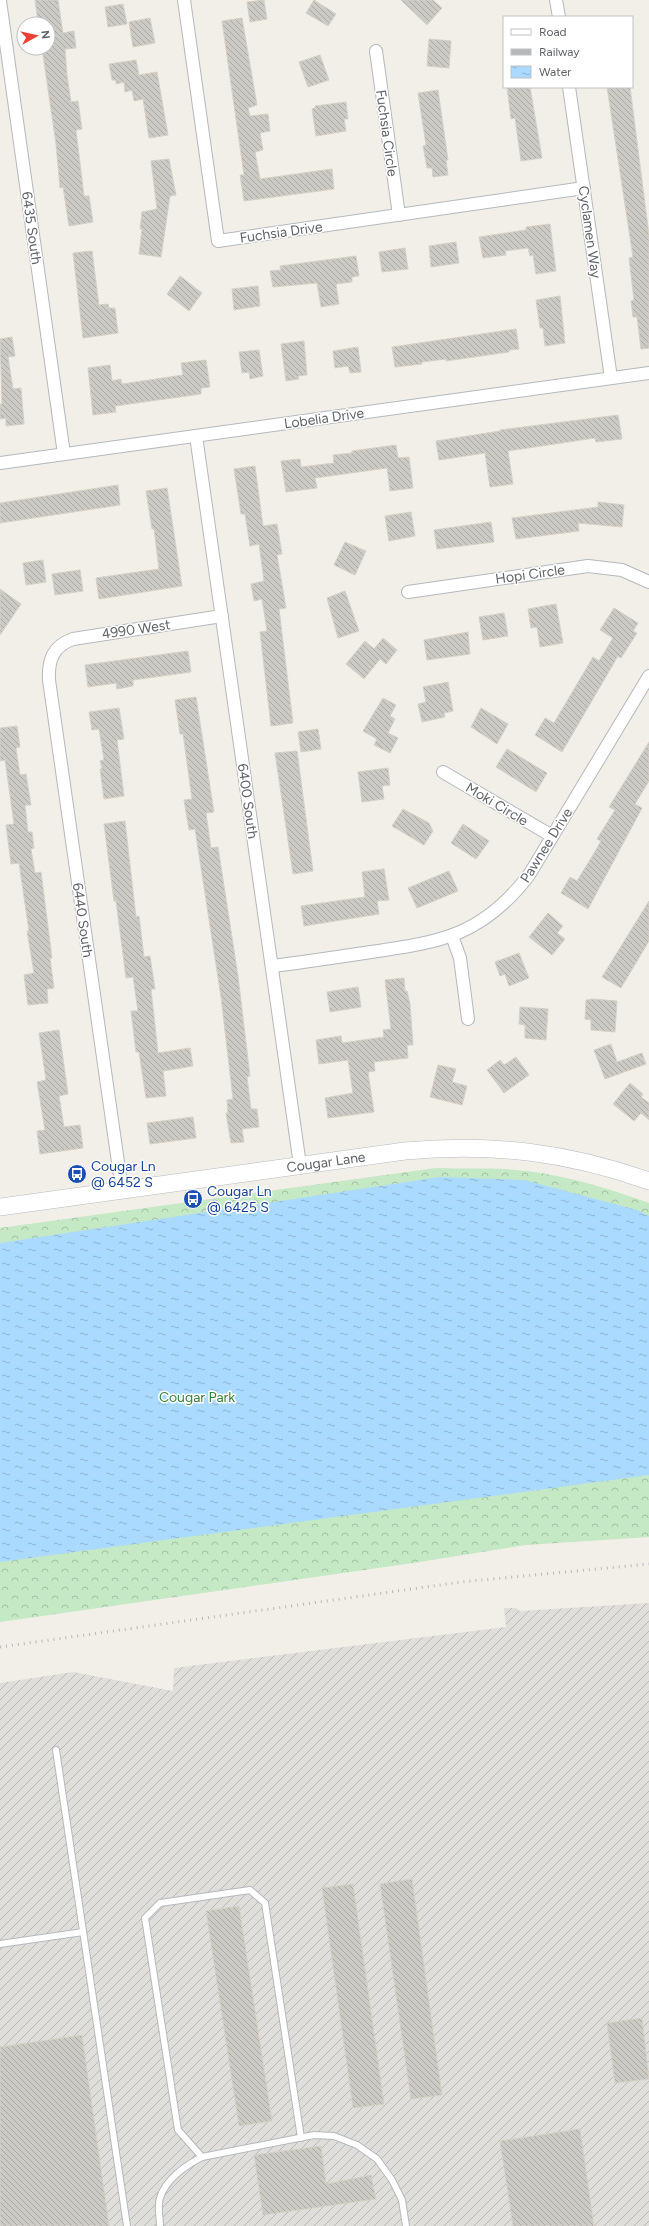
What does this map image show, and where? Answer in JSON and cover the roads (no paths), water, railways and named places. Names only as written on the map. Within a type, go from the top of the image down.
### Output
[{"type":"main road","name":"Cougar Lane","points":[[0,1208],[405,1151],[488,1147],[546,1153],[575,1159],[649,1181]]},
{"type":"street","name":"Fuchsia Drive","points":[[184,0],[218,241],[584,188]]},
{"type":"street","points":[[556,0],[559,16]]},
{"type":"street","name":"6435 South","points":[[0,1],[64,454]]},
{"type":"street","name":"Fuchsia Circle","points":[[376,51],[399,214]]},
{"type":"street","name":"Cyclamen Way","points":[[570,88],[612,378]]},
{"type":"street","name":"Lobelia Drive","points":[[0,463],[649,373]]},
{"type":"street","name":"6400 South","points":[[196,436],[300,1166]]},
{"type":"street","name":"Hopi Circle","points":[[408,592],[588,566],[622,570],[649,582]]},
{"type":"street","name":"4990 West","points":[[55,650],[66,641],[80,637],[222,616]]},
{"type":"street","name":"6440 South","points":[[55,650],[49,664],[49,680],[122,1190]]},
{"type":"street","name":"Pawnee Drive","points":[[272,966],[420,945],[452,936],[482,921],[508,900],[529,875],[649,676]]},
{"type":"street","name":"Moki Circle","points":[[443,772],[552,836]]},
{"type":"street","points":[[452,936],[460,958],[468,1019]]},
{"type":"lane","points":[[56,1750],[127,2226]]},
{"type":"lane","points":[[202,2157],[178,2130],[146,1918],[160,1903],[250,1890],[265,1903],[301,2138]]},
{"type":"lane","points":[[0,1944],[83,1932]]},
{"type":"lane","points":[[160,2226],[159,2199],[162,2191],[184,2167],[202,2157],[314,2135],[334,2136],[356,2145],[377,2159],[392,2180],[402,2200],[406,2226]]},
{"type":"water","name":"Cougar Park","points":[[440,1177],[524,1180],[637,1210],[649,1216],[649,1475],[0,1562],[0,1243]]},
{"type":"railway","points":[[0,1647],[461,1582],[649,1564]]},
{"type":"place","name":"Cougar Ln @ 6452 S","points":[[77,1174]]},
{"type":"place","name":"Cougar Ln @ 6425 S","points":[[193,1199]]}]
